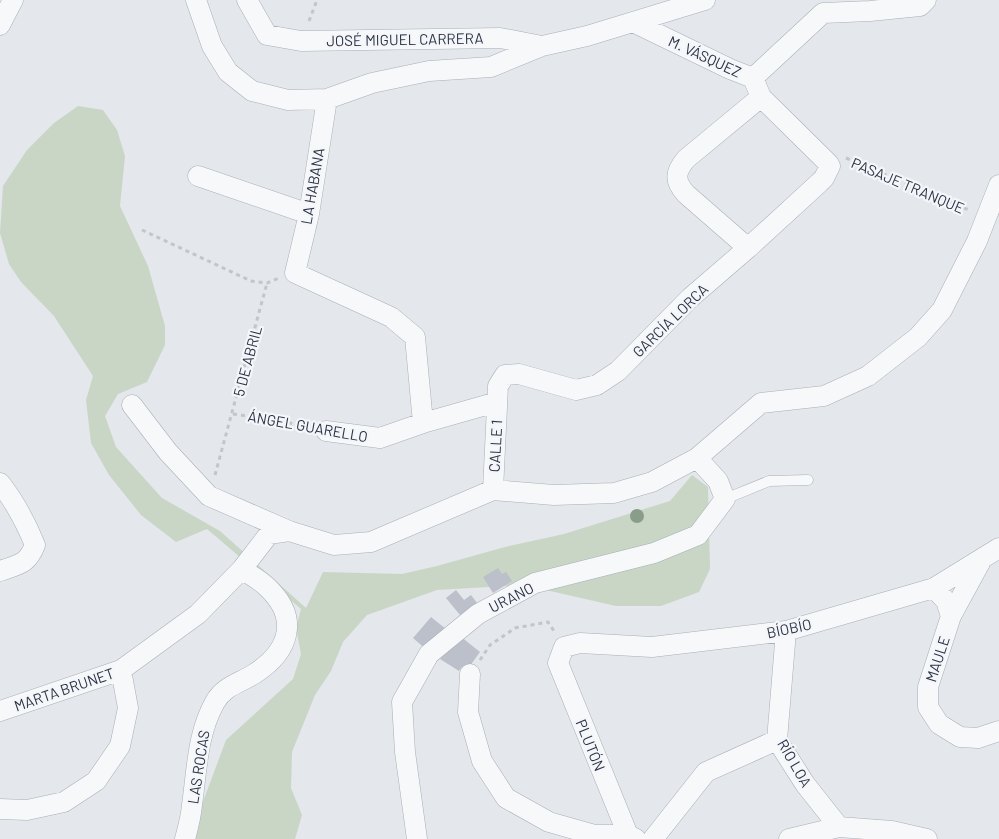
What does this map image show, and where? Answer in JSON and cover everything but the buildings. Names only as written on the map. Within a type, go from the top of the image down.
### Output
[{"type":"street","points":[[0,26],[13,0]]},
{"type":"street","name":"JOSÉ MIGUEL CARRERA","points":[[196,0],[212,46],[228,72],[252,91],[288,100],[327,99],[372,84],[429,71],[491,67],[542,46],[587,36],[705,0]]},
{"type":"street","name":"JOSÉ MIGUEL CARRERA","points":[[247,0],[267,35],[301,41],[500,38],[542,46]]},
{"type":"street","points":[[754,78],[823,13],[920,6],[926,0]]},
{"type":"street","name":"M. VÁSQUEZ","points":[[633,22],[730,69],[754,78],[761,97],[830,166]]},
{"type":"street","points":[[748,248],[686,194],[677,178],[678,168],[686,159],[761,97]]},
{"type":"street","name":"LA HABANA","points":[[295,273],[309,214],[327,99]]},
{"type":"street","name":"GARCÍA LORCA","points":[[498,402],[498,386],[505,375],[519,374],[576,390],[597,385],[618,371],[690,298],[824,178],[830,166]]},
{"type":"street","points":[[198,176],[309,214]]},
{"type":"street","points":[[132,406],[168,452],[209,496],[289,531],[334,545],[371,542],[493,490],[554,495],[614,493],[652,482],[697,458],[761,403],[824,396],[868,376],[918,336],[942,310],[977,241],[999,185]]},
{"type":"street","points":[[295,273],[391,317],[415,337],[423,423]]},
{"type":"street","name":"ÁNGEL GUARELLO","points":[[326,431],[380,438],[423,423],[498,402]]},
{"type":"street","name":"CALLE 1","points":[[493,490],[498,402]]},
{"type":"street","points":[[697,458],[718,481],[725,499]]},
{"type":"street","points":[[0,483],[10,496],[35,545],[30,556],[22,563],[0,571]]},
{"type":"street","name":"URANO","points":[[417,839],[405,752],[402,702],[429,654],[478,614],[535,584],[654,553],[698,535],[725,499]]},
{"type":"street","name":"MARTA BRUNET","points":[[0,711],[121,670],[198,614],[242,569],[269,534],[289,531]]},
{"type":"street","name":"BÍOBÍO","points":[[564,647],[580,643],[652,647],[786,631],[934,588],[999,548]]},
{"type":"street","name":"MAULE","points":[[982,558],[951,616],[928,686],[928,707],[939,724],[960,737],[978,738],[999,731]]},
{"type":"street","name":"LAS ROCAS","points":[[185,839],[192,808],[198,755],[204,726],[216,700],[231,685],[254,674],[274,659],[285,642],[288,625],[282,606],[267,587],[242,569]]},
{"type":"street","name":"MAULE","points":[[934,588],[946,601],[951,616]]},
{"type":"street","name":"RÍO LOA","points":[[786,631],[777,740],[805,784],[838,827]]},
{"type":"street","name":"PLUTÓN","points":[[564,647],[558,663],[632,837]]},
{"type":"street","points":[[0,809],[27,810],[64,802],[96,780],[120,746],[128,708],[121,670]]},
{"type":"street","points":[[470,674],[468,712],[482,761],[506,798],[549,822],[595,835],[632,837]]},
{"type":"street","points":[[653,839],[706,772],[777,740]]},
{"type":"street","points":[[789,839],[838,827],[892,832],[927,839]]},
{"type":"lane","points":[[725,499],[769,481],[808,480]]},
{"type":"path","name":"PASAJE TRANQUE","points":[[830,166],[848,158],[986,218]]},
{"type":"path","points":[[142,230],[251,281],[267,282],[295,273]]},
{"type":"path","name":"5 DE ABRIL","points":[[209,496],[233,414],[267,282]]},
{"type":"path","name":"ÁNGEL GUARELLO","points":[[233,414],[276,420],[326,431]]},
{"type":"path","points":[[470,674],[490,645],[515,628],[548,622],[564,647]]},
{"type":"green space","points":[[78,106],[103,110],[117,130],[125,156],[120,206],[148,266],[165,326],[165,345],[147,382],[118,394],[105,416],[116,447],[162,498],[220,531],[306,608],[323,572],[402,574],[505,547],[564,534],[670,501],[692,475],[708,487],[710,569],[699,592],[661,606],[616,606],[524,585],[437,590],[367,615],[343,642],[331,671],[315,695],[292,752],[291,788],[302,815],[295,839],[189,839],[226,740],[293,679],[301,654],[296,628],[301,609],[207,529],[176,542],[141,515],[109,475],[91,443],[86,400],[93,376],[54,316],[21,282],[9,264],[0,233],[3,186],[27,150],[54,123]]}]
